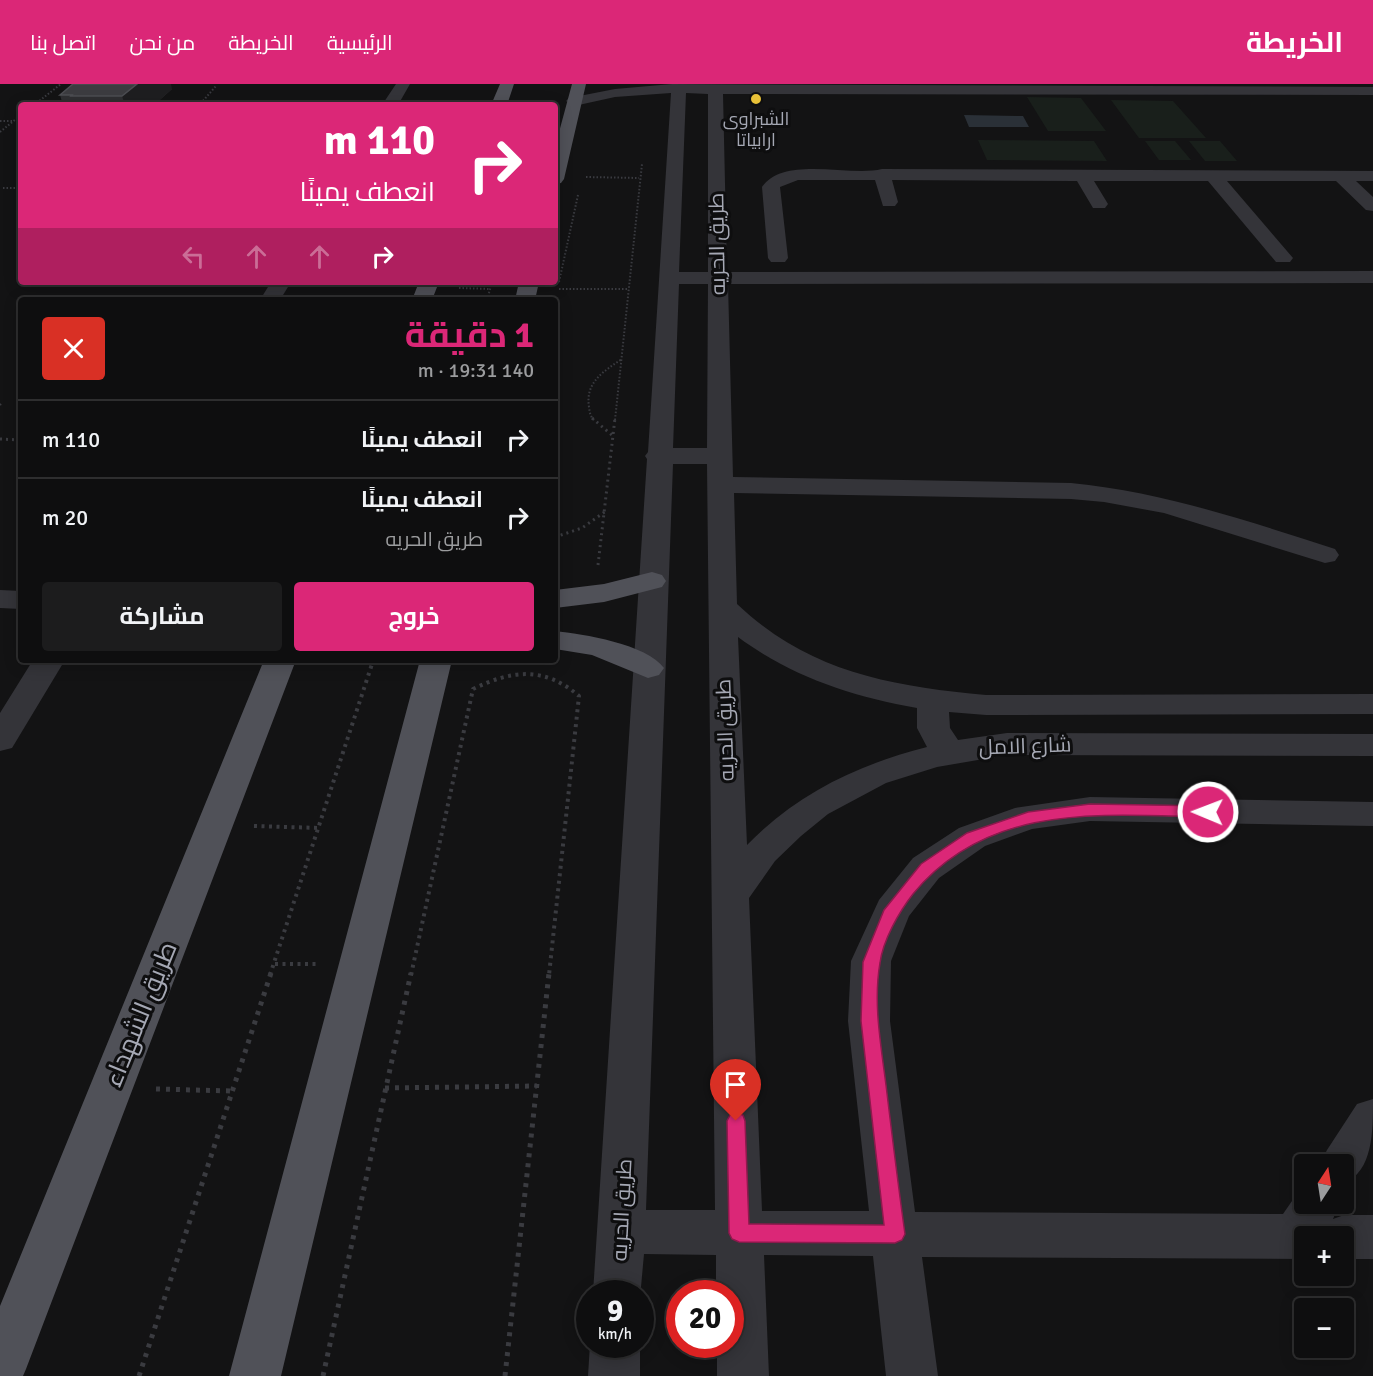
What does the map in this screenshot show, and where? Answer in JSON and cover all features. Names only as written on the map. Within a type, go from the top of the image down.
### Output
[{"type":"main road","points":[[500,102],[507,84]]},
{"type":"main road","points":[[558,166],[579,84]]},
{"type":"main road","points":[[558,599],[598,595],[652,581]]},
{"type":"main road","points":[[558,640],[583,642],[618,652],[648,668]]},
{"type":"main road","name":"طريق الشهداء","points":[[0,1369],[279,663]]},
{"type":"main road","points":[[255,1376],[441,664]]},
{"type":"street","points":[[392,102],[403,84]]},
{"type":"street","points":[[574,101],[615,93],[678,87],[718,101],[865,87],[1373,91]]},
{"type":"street","name":"طريق الحريه","points":[[619,1280],[678,87]]},
{"type":"street","points":[[754,104],[826,90]]},
{"type":"street","name":"طريق الحريه","points":[[718,101],[724,265],[720,470],[722,606],[743,1376]]},
{"type":"street","points":[[882,174],[889,202]]},
{"type":"street","points":[[777,258],[771,187],[775,182],[796,175],[1373,176]]},
{"type":"street","points":[[1082,175],[1099,204]]},
{"type":"street","points":[[1213,176],[1283,258]]},
{"type":"street","points":[[1341,176],[1372,206]]},
{"type":"street","points":[[757,258],[801,258]]},
{"type":"street","points":[[1259,258],[1317,258]]},
{"type":"street","points":[[668,278],[724,265],[1373,277]]},
{"type":"street","points":[[658,456],[720,470],[1113,495],[1177,508],[1325,555]]},
{"type":"street","points":[[0,599],[18,600]]},
{"type":"street","name":"شارع الامل","points":[[722,606],[749,632],[786,655],[831,676],[881,691],[936,701],[986,705],[1373,704]]},
{"type":"street","points":[[0,740],[47,663]]},
{"type":"street","points":[[936,701],[930,713],[931,726],[937,739],[949,751]]},
{"type":"street","name":"شارع الامل","points":[[730,897],[760,853],[798,817],[844,788],[894,766],[949,751],[1007,744],[1373,745]]},
{"type":"street","points":[[912,1376],[869,1021],[872,962],[892,910],[926,868],[972,837],[1028,818],[1090,809],[1373,814]]},
{"type":"street","points":[[1350,1154],[1373,1118]]},
{"type":"street","points":[[621,1232],[895,1234],[1294,1226]]},
{"type":"street","points":[[1354,1237],[1373,1237]]},
{"type":"street","points":[[614,1376],[615,1358]]},
{"type":"path","points":[[38,102],[61,84]]},
{"type":"path","points":[[202,102],[216,86]]},
{"type":"path","points":[[0,132],[18,117]]},
{"type":"path","points":[[0,121],[13,121]]},
{"type":"path","points":[[597,570],[606,511],[623,358],[639,178],[643,162]]},
{"type":"path","points":[[556,296],[581,177]]},
{"type":"path","points":[[558,178],[639,178]]},
{"type":"path","points":[[1,189],[18,188]]},
{"type":"path","points":[[488,297],[491,285]]},
{"type":"path","points":[[457,288],[490,289]]},
{"type":"path","points":[[558,289],[628,289]]},
{"type":"path","points":[[613,437],[591,417],[587,395],[598,375],[623,358]]},
{"type":"path","points":[[0,439],[18,440]]},
{"type":"path","points":[[558,536],[582,528],[606,511]]},
{"type":"path","points":[[139,1376],[372,663]]},
{"type":"path","points":[[323,1376],[473,689],[490,680],[510,674],[531,673],[551,677],[568,685],[579,696],[505,1376]]},
{"type":"path","points":[[248,826],[320,828]]},
{"type":"path","points":[[386,1088],[537,1086]]},
{"type":"path","points":[[152,1089],[233,1091]]},
{"type":"shaded area","points":[[1027,97],[1081,98],[1106,131],[1048,131]]},
{"type":"shaded area","points":[[1111,100],[1173,101],[1206,138],[1139,138]]},
{"type":"shaded area","points":[[964,115],[1023,116],[1029,127],[969,127]]},
{"type":"shaded area","points":[[978,140],[1094,141],[1107,161],[987,160]]},
{"type":"shaded area","points":[[1145,141],[1175,141],[1191,160],[1159,160]]},
{"type":"shaded area","points":[[1189,141],[1220,141],[1237,161],[1205,161]]},
{"type":"building","points":[[73,84],[137,84],[122,96],[60,95]]},
{"type":"place","name":"الشبراوى ارابياتا","points":[[756,99]]},
{"type":"route","points":[[736,1121],[739,1233],[895,1234],[869,1021],[872,962],[892,910],[926,868],[972,837],[1028,818],[1090,809],[1208,812]]}]
